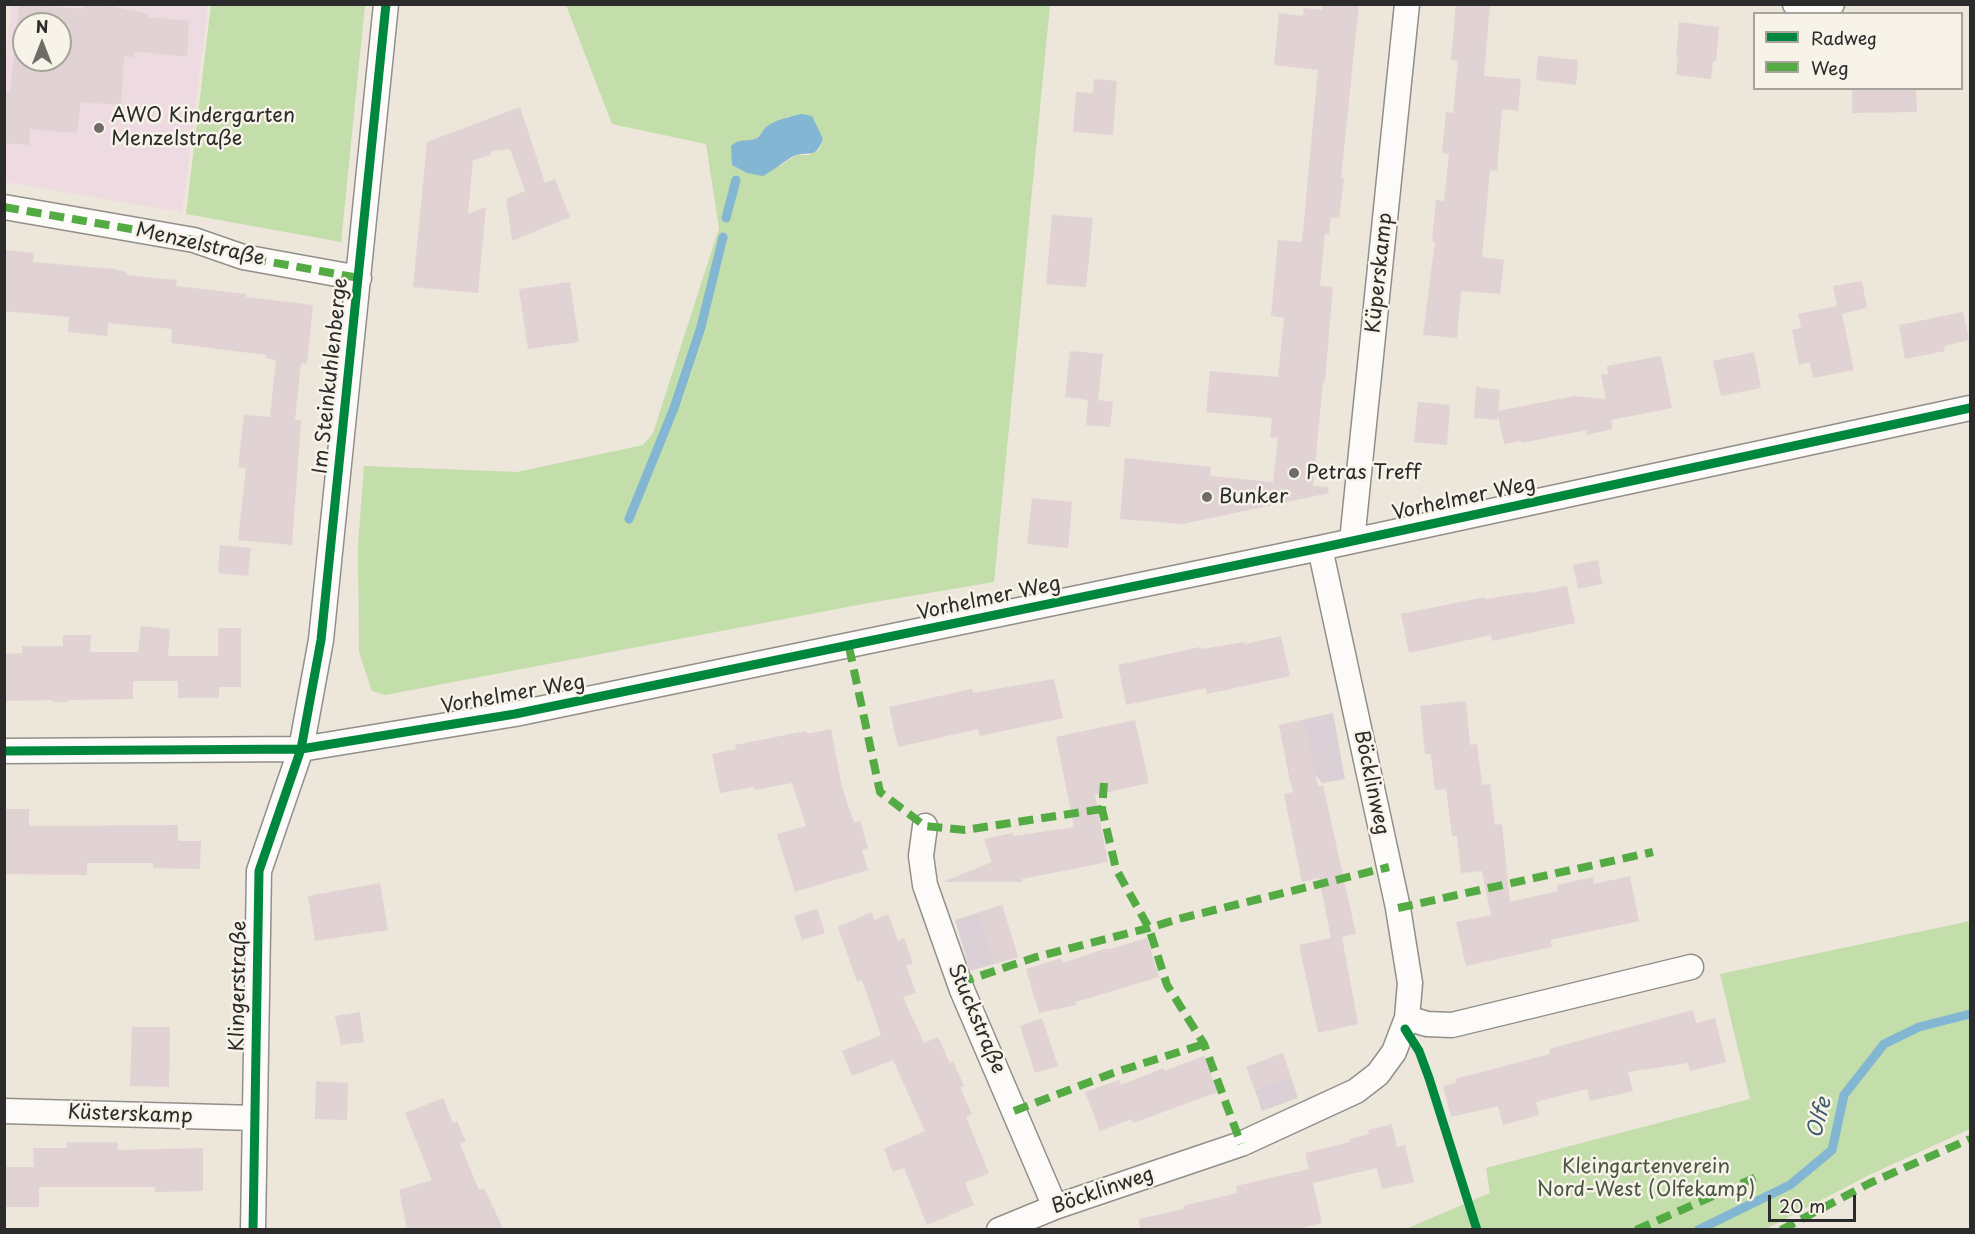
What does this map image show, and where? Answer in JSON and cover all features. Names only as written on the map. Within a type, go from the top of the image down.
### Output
[{"type":"street","name":"Im Steinkuhlenberge","points":[[301,749],[321,640],[386,4]]},
{"type":"street","name":"Küperskamp","points":[[1352,541],[1407,4]]},
{"type":"street","points":[[1795,4],[1832,4]]},
{"type":"street","name":"Menzelstraße","points":[[4,207],[194,240],[243,257],[359,278]]},
{"type":"street","name":"Vorhelmer Weg","points":[[4,752],[301,749],[527,712],[1320,548],[1971,408]]},
{"type":"street","name":"Böcklinweg","points":[[999,1230],[1055,1207],[1240,1144],[1356,1091],[1378,1074],[1394,1052],[1407,1018],[1410,982],[1398,908],[1320,548]]},
{"type":"street","name":"Klingerstraße","points":[[253,1230],[259,871],[301,749]]},
{"type":"street","name":"Stuckstraße","points":[[925,826],[921,856],[925,885],[962,990],[1055,1207]]},
{"type":"street","points":[[1407,1018],[1427,1024],[1452,1025],[1690,967]]},
{"type":"street","name":"Küsterskamp","points":[[4,1111],[255,1118]]},
{"type":"shaded area","name":"AWO Kindergarten Menzelstraße","points":[[12,5],[208,5],[182,212],[5,182],[4,75]]},
{"type":"shaded area","points":[[1333,713],[1345,779],[1322,783],[1316,775],[1290,781],[1279,725]]},
{"type":"shaded area","points":[[1002,905],[1018,957],[970,971],[955,920]]},
{"type":"shaded area","points":[[1291,1077],[1298,1098],[1262,1111],[1255,1090]]},
{"type":"green space","points":[[211,5],[365,5],[341,242],[186,214]]},
{"type":"green space","points":[[566,5],[1050,5],[994,582],[863,604],[385,695],[372,691],[359,652],[358,545],[364,466],[517,472],[643,445],[653,433],[719,228],[706,144],[612,124]],"holes":[[[789,116],[823,139],[819,150],[809,155],[796,155],[780,166],[747,173],[732,165],[766,128]]]},
{"type":"green space","name":"Kleingartenverein Nord-West (Olfekamp)","points":[[1970,921],[1970,1129],[1869,1175],[1766,1229],[1406,1229],[1490,1193],[1486,1168],[1750,1099],[1720,974]]},
{"type":"water","points":[[802,114],[812,116],[823,139],[815,152],[796,155],[763,176],[747,173],[732,165],[731,146],[735,143],[757,138],[766,127]]},
{"type":"building","points":[[19,4],[84,9],[85,4],[101,4],[148,14],[148,17],[189,21],[187,57],[134,51],[134,57],[124,56],[121,105],[81,102],[77,133],[30,129],[29,145],[4,143],[4,92],[10,92],[12,72],[72,72],[72,12],[18,12]]},
{"type":"building","points":[[1323,4],[1359,4],[1339,218],[1331,218],[1329,234],[1325,234],[1320,286],[1333,287],[1313,486],[1328,487],[1329,493],[1183,524],[1120,519],[1125,458],[1211,467],[1210,476],[1273,482],[1278,438],[1270,437],[1272,418],[1206,412],[1210,371],[1278,377],[1284,318],[1271,316],[1278,240],[1302,242],[1318,70],[1274,65],[1279,13],[1303,16],[1304,8],[1322,10]]},
{"type":"building","points":[[1456,4],[1490,4],[1484,76],[1521,79],[1518,111],[1502,109],[1497,171],[1490,170],[1482,257],[1504,260],[1500,294],[1461,291],[1457,338],[1423,335],[1435,242],[1432,241],[1436,200],[1444,201],[1449,154],[1442,153],[1446,112],[1453,113],[1458,61],[1451,60]]},
{"type":"building","points":[[1679,22],[1719,27],[1716,61],[1713,61],[1711,79],[1676,75]]},
{"type":"building","points":[[1538,56],[1578,60],[1576,85],[1536,80]]},
{"type":"building","points":[[1094,79],[1117,81],[1113,135],[1073,132],[1076,92],[1093,93]]},
{"type":"building","points":[[1852,90],[1916,90],[1917,112],[1852,113]]},
{"type":"building","points":[[520,107],[545,183],[555,179],[570,217],[512,241],[506,199],[525,191],[510,149],[491,151],[491,155],[473,160],[468,214],[486,207],[478,293],[413,287],[427,142]]},
{"type":"building","points":[[1052,215],[1093,218],[1086,287],[1046,284]]},
{"type":"building","points":[[4,250],[34,253],[33,262],[113,269],[126,272],[126,275],[177,280],[176,286],[313,305],[307,364],[301,363],[295,420],[301,420],[292,545],[238,540],[246,468],[238,467],[244,415],[270,417],[276,360],[266,358],[266,355],[171,343],[172,329],[108,323],[107,336],[68,332],[69,317],[4,311]]},
{"type":"building","points":[[1862,281],[1867,308],[1842,314],[1854,370],[1813,378],[1810,362],[1799,365],[1792,330],[1801,328],[1798,314],[1837,306],[1833,286]]},
{"type":"building","points":[[570,282],[579,342],[528,349],[519,289]]},
{"type":"building","points":[[1963,312],[1969,340],[1944,346],[1945,351],[1905,359],[1899,325]]},
{"type":"building","points":[[1070,351],[1103,354],[1098,400],[1113,402],[1110,427],[1086,425],[1088,400],[1065,397]]},
{"type":"building","points":[[1754,352],[1761,388],[1721,396],[1713,361]]},
{"type":"building","points":[[1661,356],[1672,408],[1611,420],[1613,429],[1586,435],[1587,430],[1521,443],[1521,441],[1504,444],[1498,415],[1497,420],[1474,418],[1476,387],[1500,390],[1498,411],[1574,396],[1606,399],[1601,375],[1608,374],[1607,366]]},
{"type":"building","points":[[1418,402],[1450,405],[1447,445],[1414,442]]},
{"type":"building","points":[[1032,498],[1072,502],[1068,548],[1027,544]]},
{"type":"building","points":[[220,545],[251,548],[248,576],[218,573]]},
{"type":"building","points":[[1598,560],[1602,584],[1578,589],[1573,565]]},
{"type":"building","points":[[1567,586],[1575,623],[1492,641],[1491,635],[1409,653],[1401,614],[1485,597],[1485,599],[1530,593]]},
{"type":"building","points":[[141,626],[170,629],[168,656],[218,656],[218,628],[241,628],[241,687],[219,687],[219,698],[178,698],[178,681],[133,681],[133,699],[69,700],[67,702],[4,701],[5,654],[22,653],[22,646],[63,646],[63,635],[91,635],[90,652],[138,652]]},
{"type":"building","points":[[1281,636],[1290,676],[1207,694],[1206,688],[1126,705],[1118,665],[1200,647],[1201,649],[1245,642],[1245,644]]},
{"type":"building","points":[[1054,679],[1063,718],[980,736],[978,729],[898,747],[889,707],[972,689],[973,693]]},
{"type":"building","points":[[1466,701],[1470,745],[1477,744],[1482,785],[1490,784],[1495,825],[1502,824],[1510,902],[1558,891],[1557,885],[1593,877],[1594,884],[1630,876],[1639,921],[1550,940],[1552,947],[1466,966],[1456,922],[1491,915],[1482,871],[1461,873],[1457,836],[1452,836],[1446,789],[1435,790],[1431,754],[1425,754],[1420,706]]},
{"type":"building","points":[[1135,720],[1149,783],[1095,795],[1108,862],[1022,879],[1023,882],[943,882],[992,862],[984,839],[1013,833],[1014,836],[1074,827],[1056,737]]},
{"type":"building","points":[[1304,720],[1318,786],[1323,785],[1356,934],[1342,937],[1358,1024],[1318,1033],[1299,945],[1331,938],[1319,878],[1302,882],[1284,794],[1293,792],[1279,725]]},
{"type":"building","points":[[831,729],[842,787],[854,823],[860,821],[868,848],[862,850],[868,870],[795,892],[777,834],[806,826],[792,783],[755,790],[754,787],[720,793],[712,754],[736,749],[735,745],[806,731],[807,734]]},
{"type":"building","points":[[4,809],[29,809],[29,826],[178,825],[178,841],[201,841],[200,869],[153,868],[153,863],[87,863],[87,875],[4,874]]},
{"type":"building","points":[[380,883],[388,930],[315,941],[308,896]]},
{"type":"building","points":[[1002,905],[1018,957],[994,964],[979,913]]},
{"type":"building","points":[[817,909],[825,933],[802,940],[794,916]]},
{"type":"building","points":[[872,912],[874,920],[888,914],[898,941],[904,938],[913,964],[906,965],[916,993],[903,997],[924,1043],[938,1037],[950,1063],[953,1061],[964,1086],[960,1087],[972,1114],[966,1117],[989,1173],[965,1183],[974,1205],[927,1225],[904,1168],[893,1172],[884,1149],[925,1131],[893,1060],[852,1076],[842,1051],[881,1035],[862,980],[857,982],[838,927]]},
{"type":"building","points":[[1147,938],[1159,977],[1076,1002],[1076,1005],[1039,1013],[1026,969],[1061,958],[1063,963],[1107,948],[1107,950]]},
{"type":"building","points":[[1693,1010],[1696,1023],[1715,1018],[1726,1062],[1690,1071],[1688,1063],[1628,1072],[1633,1091],[1590,1101],[1587,1089],[1536,1102],[1539,1115],[1503,1125],[1498,1106],[1451,1117],[1443,1086],[1456,1083],[1455,1079],[1550,1054],[1549,1049]]},
{"type":"building","points":[[360,1012],[364,1042],[341,1045],[335,1016]]},
{"type":"building","points":[[1042,1018],[1058,1066],[1035,1073],[1020,1026]]},
{"type":"building","points":[[132,1027],[170,1027],[169,1087],[130,1086]]},
{"type":"building","points":[[1283,1053],[1291,1077],[1255,1090],[1246,1067]]},
{"type":"building","points":[[1204,1056],[1218,1092],[1133,1123],[1132,1119],[1100,1131],[1085,1092],[1119,1080],[1121,1085],[1164,1068],[1164,1071]]},
{"type":"building","points":[[316,1081],[348,1083],[347,1120],[315,1119]]},
{"type":"building","points":[[443,1098],[453,1123],[457,1121],[466,1142],[460,1144],[479,1190],[484,1188],[504,1230],[407,1230],[399,1190],[432,1180],[405,1113]]},
{"type":"building","points":[[1392,1124],[1397,1147],[1405,1145],[1414,1182],[1382,1189],[1377,1168],[1313,1183],[1322,1223],[1294,1230],[1140,1230],[1139,1219],[1184,1209],[1183,1206],[1237,1193],[1236,1186],[1309,1169],[1305,1153],[1350,1142],[1350,1139],[1369,1134],[1368,1130]]},
{"type":"building","points":[[67,1142],[117,1142],[118,1150],[203,1148],[203,1191],[155,1192],[155,1187],[39,1187],[39,1207],[4,1207],[4,1167],[34,1167],[33,1148],[67,1148]]},
{"type":"waterway","points":[[726,218],[736,180]]},
{"type":"waterway","points":[[629,519],[674,408],[701,327],[723,237]]},
{"type":"waterway","name":"Olfe","points":[[1698,1230],[1790,1185],[1832,1150],[1844,1095],[1884,1044],[1919,1027],[1970,1014]]},
{"type":"marked path","points":[[4,207],[194,240],[243,257],[359,278]]},
{"type":"marked path","points":[[849,647],[880,792],[925,826],[965,830],[1102,809]]},
{"type":"marked path","points":[[1104,783],[1102,809],[1116,869],[1149,928],[1167,985],[1204,1044],[1241,1144]]},
{"type":"marked path","points":[[1398,908],[1653,852]]},
{"type":"marked path","points":[[959,983],[1036,957],[1389,867]]},
{"type":"marked path","points":[[1014,1111],[1113,1073],[1204,1044]]},
{"type":"marked path","points":[[1781,1230],[1870,1183],[1970,1139]]},
{"type":"marked path","points":[[1636,1230],[1761,1175]]},
{"type":"cycle path","points":[[253,1230],[259,871],[301,749],[321,640],[386,4]]},
{"type":"cycle path","points":[[4,751],[301,749],[515,714],[1320,548],[1970,408]]},
{"type":"cycle path","points":[[1405,1029],[1419,1051],[1429,1078],[1477,1230]]},
{"type":"place","name":"AWO Kindergarten Menzelstraße","points":[[99,128]]},
{"type":"place","name":"Petras Treff","points":[[1294,473]]},
{"type":"place","name":"Bunker","points":[[1207,497]]}]
